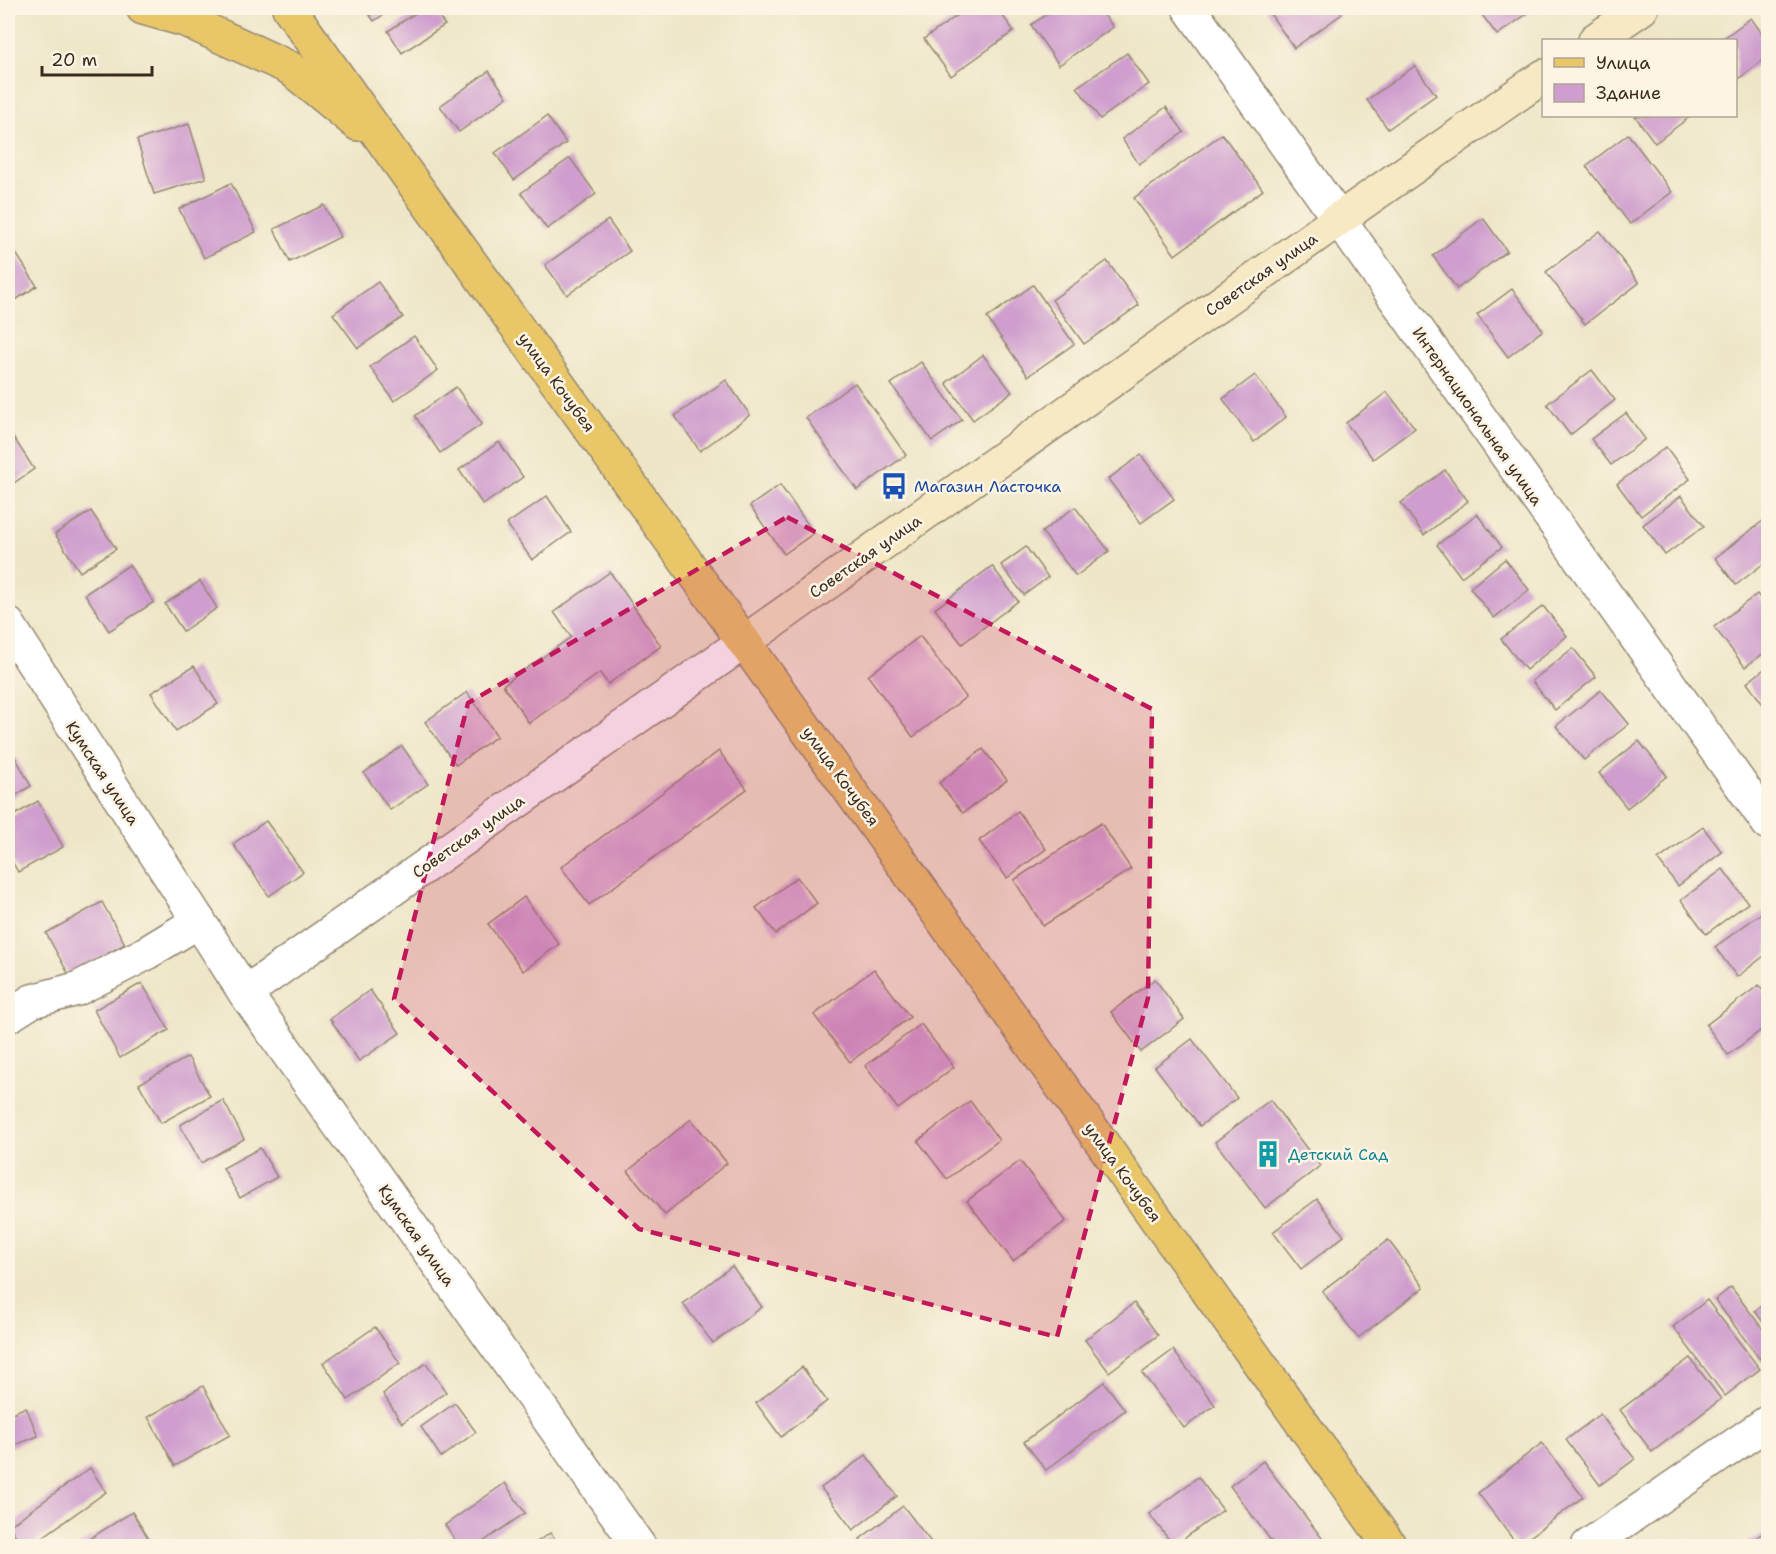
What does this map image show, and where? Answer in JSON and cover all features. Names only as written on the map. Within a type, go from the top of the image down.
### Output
[{"type":"main road","points":[[143,8],[186,14],[290,68],[391,152]]},
{"type":"main road","name":"улица Кочубея","points":[[289,8],[1390,1546]]},
{"type":"street","name":"Интернациональная улица","points":[[1189,8],[1768,823]]},
{"type":"street","points":[[1596,39],[1642,8]]},
{"type":"street","name":"Советская улица","points":[[245,993],[1542,77]]},
{"type":"street","name":"Кумская улица","points":[[8,624],[245,993],[639,1546]]},
{"type":"street","points":[[8,1016],[32,1001],[76,989],[143,955],[199,921]]},
{"type":"street","points":[[1588,1546],[1768,1422]]},
{"type":"highlighted area","points":[[787,517],[1152,709],[1148,998],[1057,1337],[639,1229],[394,999],[468,703]]},
{"type":"building","points":[[365,8],[394,8],[374,21]]},
{"type":"building","points":[[423,8],[433,8],[445,25],[402,53],[388,31]]},
{"type":"building","points":[[968,8],[997,8],[1014,31],[951,76],[924,39]]},
{"type":"building","points":[[1056,8],[1099,8],[1113,27],[1059,65],[1031,25]]},
{"type":"building","points":[[1266,8],[1338,8],[1342,14],[1294,48]]},
{"type":"building","points":[[1477,8],[1529,8],[1531,11],[1497,35]]},
{"type":"building","points":[[1751,18],[1768,42],[1768,56],[1737,80],[1737,39],[1722,39]]},
{"type":"building","points":[[1127,53],[1149,84],[1100,119],[1077,87]]},
{"type":"building","points":[[1415,66],[1436,95],[1388,129],[1367,100]]},
{"type":"building","points":[[489,71],[507,97],[459,132],[440,106]]},
{"type":"building","points":[[1166,107],[1184,132],[1139,164],[1122,139]]},
{"type":"building","points":[[547,116],[566,143],[514,180],[495,153]]},
{"type":"building","points":[[1636,117],[1690,117],[1655,143]]},
{"type":"building","points":[[189,124],[206,178],[154,194],[137,140]]},
{"type":"building","points":[[1222,134],[1263,190],[1175,255],[1134,198]]},
{"type":"building","points":[[1628,134],[1672,192],[1630,224],[1586,166]]},
{"type":"building","points":[[570,158],[596,194],[547,229],[521,193]]},
{"type":"building","points":[[231,183],[256,232],[204,258],[179,209]]},
{"type":"building","points":[[324,205],[340,237],[290,262],[274,229]]},
{"type":"building","points":[[1483,218],[1507,251],[1457,289],[1433,256]]},
{"type":"building","points":[[608,220],[630,251],[567,295],[545,265]]},
{"type":"building","points":[[1600,231],[1639,283],[1585,324],[1546,272]]},
{"type":"building","points":[[12,247],[37,286],[8,305],[8,250]]},
{"type":"building","points":[[1107,261],[1139,305],[1084,344],[1052,300]]},
{"type":"building","points":[[378,282],[403,317],[358,348],[333,314]]},
{"type":"building","points":[[1033,285],[1074,344],[1028,376],[987,318]]},
{"type":"building","points":[[1512,289],[1543,330],[1508,357],[1477,315]]},
{"type":"building","points":[[414,336],[438,370],[394,401],[370,367]]},
{"type":"building","points":[[983,355],[1012,392],[973,420],[946,383]]},
{"type":"building","points":[[921,362],[962,420],[932,441],[891,384]]},
{"type":"building","points":[[1592,370],[1615,400],[1570,435],[1547,404]]},
{"type":"building","points":[[1255,375],[1286,417],[1254,442],[1223,399]]},
{"type":"building","points":[[726,380],[750,415],[700,451],[675,416]]},
{"type":"building","points":[[855,383],[906,455],[857,490],[806,418]]},
{"type":"building","points":[[456,387],[482,424],[440,453],[415,416]]},
{"type":"building","points":[[1387,392],[1415,428],[1373,459],[1346,423]]},
{"type":"building","points":[[1626,413],[1645,439],[1611,465],[1591,439]]},
{"type":"building","points":[[12,435],[34,469],[8,487],[8,437]]},
{"type":"building","points":[[499,442],[523,477],[483,505],[459,470]]},
{"type":"building","points":[[1666,447],[1690,479],[1641,516],[1617,484]]},
{"type":"building","points":[[1141,455],[1174,499],[1141,523],[1108,479]]},
{"type":"building","points":[[1445,470],[1468,501],[1424,535],[1401,503]]},
{"type":"building","points":[[780,485],[814,533],[784,554],[750,506]]},
{"type":"building","points":[[547,496],[571,532],[532,560],[507,524]]},
{"type":"building","points":[[1681,496],[1704,526],[1665,555],[1643,525]]},
{"type":"building","points":[[1075,507],[1109,551],[1076,576],[1042,532]]},
{"type":"building","points":[[91,511],[116,549],[80,572],[55,534]]},
{"type":"building","points":[[1477,514],[1502,547],[1461,577],[1437,545]]},
{"type":"building","points":[[1768,517],[1768,560],[1736,585],[1715,558]]},
{"type":"building","points":[[1026,547],[1048,577],[1024,595],[1001,565]]},
{"type":"building","points":[[1505,559],[1529,590],[1494,618],[1470,588]]},
{"type":"building","points":[[129,565],[154,602],[109,631],[85,594]]},
{"type":"building","points":[[992,566],[1018,601],[962,644],[935,609]]},
{"type":"building","points":[[610,572],[661,646],[608,684],[600,673],[529,723],[503,685],[571,637],[554,612]]},
{"type":"building","points":[[200,581],[217,608],[183,631],[165,604]]},
{"type":"building","points":[[1757,594],[1768,609],[1768,650],[1745,667],[1714,627]]},
{"type":"building","points":[[1543,606],[1567,636],[1526,670],[1501,639]]},
{"type":"building","points":[[920,636],[966,697],[913,737],[868,676]]},
{"type":"building","points":[[1573,648],[1596,677],[1555,710],[1532,681]]},
{"type":"building","points":[[194,666],[218,704],[176,731],[151,693]]},
{"type":"building","points":[[1768,666],[1768,711],[1747,683]]},
{"type":"building","points":[[1601,690],[1629,724],[1584,760],[1556,726]]},
{"type":"building","points":[[467,692],[497,736],[456,765],[425,722]]},
{"type":"building","points":[[1639,741],[1667,776],[1627,808],[1599,773]]},
{"type":"building","points":[[8,744],[31,786],[8,800]]},
{"type":"building","points":[[402,746],[428,784],[390,810],[364,773]]},
{"type":"building","points":[[983,749],[1007,780],[963,813],[939,783]]},
{"type":"building","points":[[719,751],[747,789],[589,905],[561,867]]},
{"type":"building","points":[[38,801],[63,847],[18,872],[8,854],[8,819]]},
{"type":"building","points":[[1018,811],[1046,849],[1007,878],[979,841]]},
{"type":"building","points":[[266,821],[303,872],[269,896],[233,844]]},
{"type":"building","points":[[1101,823],[1131,869],[1043,926],[1014,880]]},
{"type":"building","points":[[1703,827],[1722,852],[1678,886],[1658,860]]},
{"type":"building","points":[[1723,869],[1748,903],[1706,934],[1681,900]]},
{"type":"building","points":[[797,877],[817,903],[776,934],[756,908]]},
{"type":"building","points":[[524,897],[559,944],[523,971],[488,924]]},
{"type":"building","points":[[102,902],[125,944],[69,975],[46,933]]},
{"type":"building","points":[[1763,912],[1768,920],[1768,953],[1737,977],[1715,947]]},
{"type":"building","points":[[874,969],[910,1017],[850,1062],[814,1015]]},
{"type":"building","points":[[1155,979],[1184,1019],[1141,1052],[1111,1012]]},
{"type":"building","points":[[142,983],[169,1030],[120,1058],[94,1010]]},
{"type":"building","points":[[1759,985],[1768,998],[1768,1025],[1728,1055],[1706,1025]]},
{"type":"building","points":[[370,990],[400,1033],[359,1061],[330,1019]]},
{"type":"building","points":[[921,1024],[954,1067],[898,1109],[865,1066]]},
{"type":"building","points":[[1192,1039],[1237,1098],[1200,1126],[1155,1067]]},
{"type":"building","points":[[188,1057],[210,1096],[161,1123],[139,1084]]},
{"type":"building","points":[[223,1100],[244,1139],[201,1163],[180,1125]]},
{"type":"building","name":"Детский Сад","points":[[1270,1100],[1320,1166],[1265,1208],[1215,1142]]},
{"type":"building","points":[[970,1101],[999,1140],[947,1179],[918,1141]]},
{"type":"building","points":[[691,1119],[727,1163],[665,1215],[628,1171]]},
{"type":"building","points":[[260,1148],[277,1177],[240,1198],[223,1168]]},
{"type":"building","points":[[1020,1161],[1066,1221],[1013,1261],[967,1201]]},
{"type":"building","points":[[1317,1199],[1344,1236],[1301,1269],[1273,1232]]},
{"type":"building","points":[[1388,1240],[1424,1287],[1358,1338],[1322,1291]]},
{"type":"building","points":[[732,1266],[762,1307],[713,1343],[683,1304]]},
{"type":"building","points":[[1731,1287],[1768,1336],[1768,1357],[1762,1362],[1715,1300]]},
{"type":"building","points":[[1707,1300],[1760,1369],[1725,1396],[1673,1327]]},
{"type":"building","points":[[1768,1301],[1768,1329],[1755,1311]]},
{"type":"building","points":[[1134,1303],[1158,1335],[1109,1372],[1085,1340]]},
{"type":"building","points":[[375,1327],[400,1363],[348,1400],[323,1363]]},
{"type":"building","points":[[1173,1350],[1215,1405],[1184,1428],[1142,1373]]},
{"type":"building","points":[[1690,1358],[1721,1399],[1652,1452],[1620,1410]]},
{"type":"building","points":[[426,1363],[446,1392],[402,1423],[383,1394]]},
{"type":"building","points":[[802,1367],[827,1401],[781,1437],[756,1403]]},
{"type":"building","points":[[1104,1382],[1125,1410],[1046,1470],[1024,1442]]},
{"type":"building","points":[[203,1386],[230,1435],[175,1466],[148,1417]]},
{"type":"building","points":[[455,1403],[476,1432],[441,1457],[421,1427]]},
{"type":"building","points":[[26,1407],[38,1436],[8,1448],[8,1415]]},
{"type":"building","points":[[1600,1414],[1635,1459],[1600,1485],[1566,1440]]},
{"type":"building","points":[[1542,1443],[1583,1497],[1518,1546],[1478,1493]]},
{"type":"building","points":[[866,1455],[897,1496],[853,1530],[821,1488]]},
{"type":"building","points":[[1263,1461],[1328,1546],[1275,1546],[1230,1486]]},
{"type":"building","points":[[90,1468],[106,1492],[30,1546],[23,1546],[9,1526]]},
{"type":"building","points":[[1198,1477],[1223,1510],[1174,1546],[1149,1514]]},
{"type":"building","points":[[505,1483],[525,1513],[477,1546],[459,1546],[445,1525]]},
{"type":"building","points":[[903,1506],[934,1546],[865,1546],[860,1539]]},
{"type":"building","points":[[132,1512],[149,1539],[137,1546],[78,1546]]},
{"type":"building","points":[[550,1533],[560,1546],[531,1546]]},
{"type":"building","points":[[1763,1533],[1768,1546],[1743,1546]]},
{"type":"place","name":"Магазин Ласточка","points":[[894,486]]},
{"type":"place","name":"Детский Сад","points":[[1268,1154]]}]
